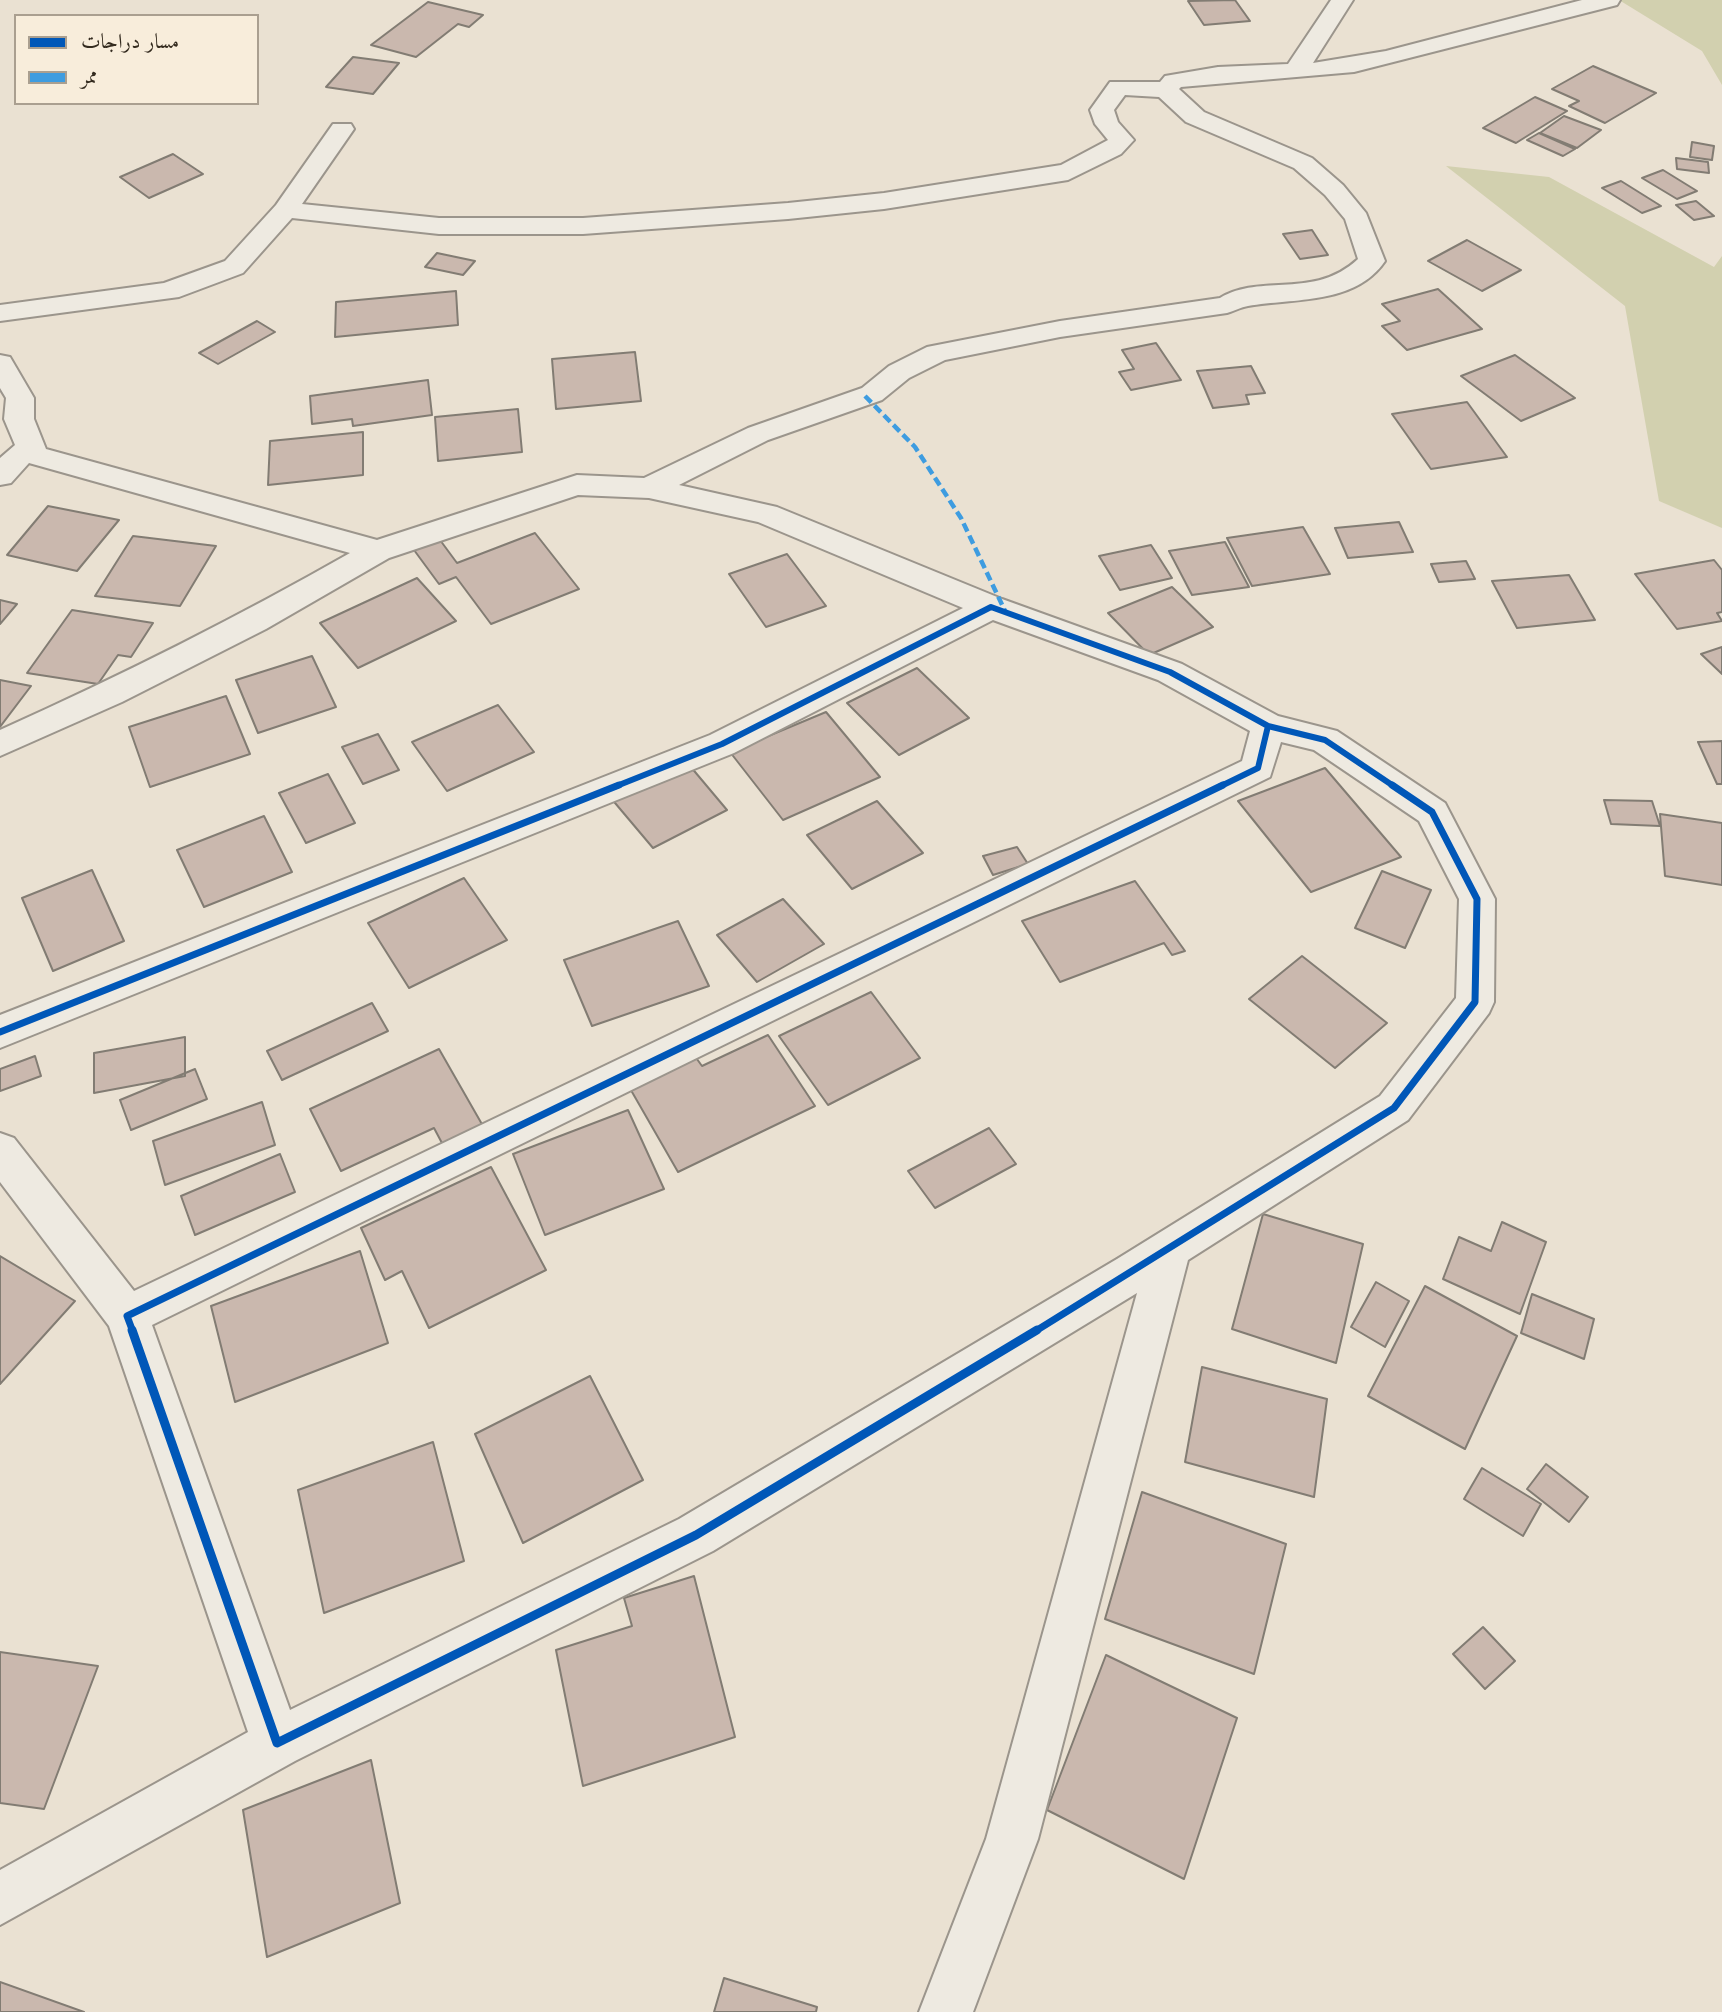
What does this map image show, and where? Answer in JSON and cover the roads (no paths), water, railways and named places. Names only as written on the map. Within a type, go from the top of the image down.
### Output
[{"type":"street","points":[[1295,72],[1342,0]]},
{"type":"street","points":[[1166,90],[1173,81],[1202,75],[1295,72],[1355,65],[1609,0]]},
{"type":"street","points":[[285,210],[439,226],[583,226],[884,201],[1068,172],[1112,149],[1122,140],[1107,124],[1102,110],[1118,87],[1166,90],[1195,117],[1303,163],[1334,190],[1357,218],[1372,261],[1363,272],[1333,286],[1237,299],[1227,305],[1060,329],[937,353],[899,372],[872,394],[758,434],[649,488]]},
{"type":"street","points":[[0,313],[169,291],[234,267],[285,210],[342,130]]},
{"type":"street","points":[[0,363],[20,398],[19,419],[34,455]]},
{"type":"street","points":[[0,476],[23,452],[378,551]]},
{"type":"street","points":[[0,744],[110,694],[255,621],[378,551],[480,514],[577,485],[649,488],[766,514],[991,607],[1170,672],[1268,726],[1325,740],[1432,812],[1477,899],[1475,1002],[1394,1108],[1170,1249],[696,1535],[277,1743],[0,1899]]},
{"type":"street","points":[[0,1032],[722,744],[991,607]]},
{"type":"street","points":[[1258,768],[1268,726]]},
{"type":"street","points":[[127,1316],[1258,768],[1325,740]]},
{"type":"street","points":[[0,1150],[127,1316],[277,1743]]},
{"type":"street","points":[[946,2012],[1012,1839],[1170,1249]]}]
